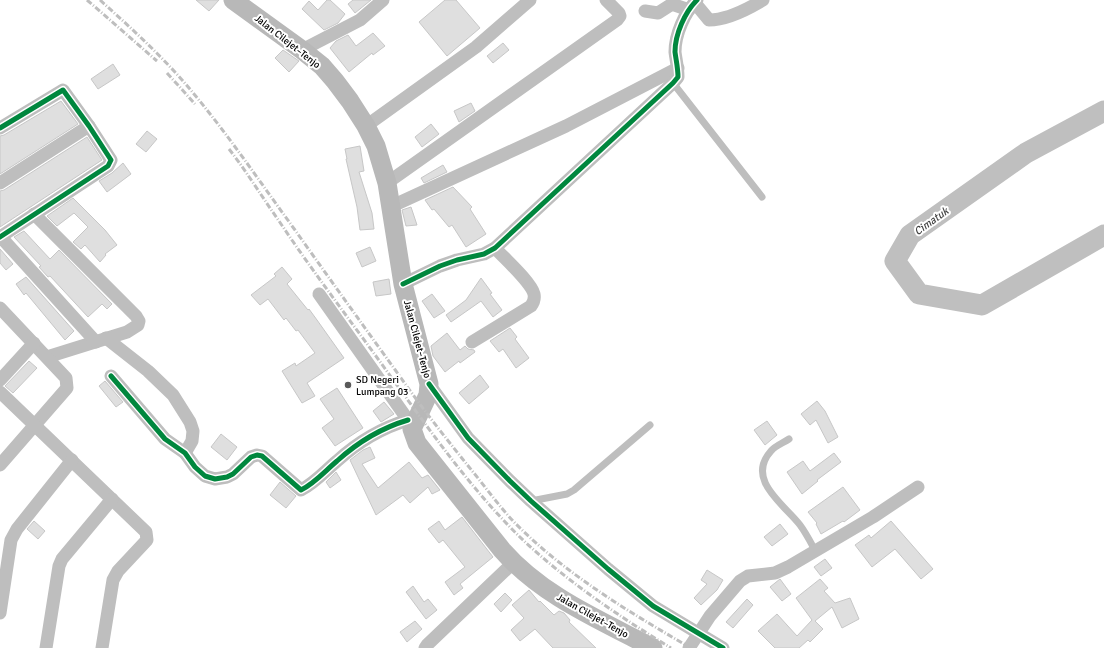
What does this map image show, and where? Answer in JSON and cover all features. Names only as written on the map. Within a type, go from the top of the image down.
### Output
[{"type":"main road","name":"Jalan Cilejet–Tenjo","points":[[234,0],[322,66],[335,81],[366,126],[376,146],[387,183],[403,284],[429,384],[428,395],[414,423],[410,425],[417,443],[513,563],[540,586],[559,598],[653,648]]},
{"type":"street","points":[[302,50],[360,20],[383,0]]},
{"type":"street","points":[[366,126],[476,47],[530,0]]},
{"type":"street","points":[[387,183],[617,20],[620,16],[619,13],[606,0]]},
{"type":"street","points":[[645,11],[658,13],[672,4],[694,4],[709,20],[715,20],[731,15],[763,0]]},
{"type":"street","points":[[403,284],[440,266],[457,260],[484,254],[495,248],[673,84],[678,77],[675,51],[679,31],[694,4]]},
{"type":"street","points":[[390,207],[566,126],[678,68]]},
{"type":"street","points":[[0,128],[63,90],[111,160],[110,163],[0,237],[101,340],[148,371],[173,395],[190,422],[193,432],[192,440],[185,453]]},
{"type":"street","points":[[0,183],[89,126]]},
{"type":"street","points":[[34,214],[136,316],[139,321],[138,325],[127,332],[47,358]]},
{"type":"street","points":[[472,342],[531,306],[534,301],[534,293],[530,285],[495,248]]},
{"type":"street","points":[[111,376],[165,440],[185,453],[194,467],[205,476],[221,479],[233,474],[251,457],[257,455],[262,456],[301,490],[309,486],[358,444],[383,430],[410,425],[319,294]]},
{"type":"street","points":[[0,308],[66,378],[67,388],[0,465]]},
{"type":"street","points":[[0,380],[34,343]]},
{"type":"street","points":[[429,384],[468,438],[531,501],[608,569],[653,606],[723,648]]},
{"type":"street","points":[[0,392],[146,532],[147,540],[118,571],[112,580],[102,648]]},
{"type":"street","points":[[0,613],[11,540],[17,529],[72,460]]},
{"type":"street","points":[[689,648],[710,616],[740,581],[748,576],[776,573],[788,567],[816,552],[851,529],[873,517],[918,487]]},
{"type":"street","points":[[46,648],[59,566],[62,559],[112,499]]},
{"type":"street","points":[[425,648],[513,563]]},
{"type":"lane","points":[[673,84],[762,197]]},
{"type":"lane","points":[[531,501],[567,494],[574,490],[650,425]]},
{"type":"lane","points":[[788,439],[771,451],[763,462],[762,475],[767,487],[784,509],[800,525],[816,552]]},
{"type":"building","points":[[196,0],[219,0],[209,11]]},
{"type":"building","points":[[327,0],[330,0],[345,14],[338,23],[324,30],[302,9],[309,1],[318,10]]},
{"type":"building","points":[[353,0],[371,0],[355,13],[348,4]]},
{"type":"building","points":[[445,0],[456,0],[480,28],[447,56],[419,22]]},
{"type":"building","points":[[373,33],[385,46],[373,55],[372,53],[349,72],[330,48],[336,41],[348,35],[356,46]]},
{"type":"building","points":[[503,43],[509,50],[493,63],[487,56]]},
{"type":"building","points":[[283,50],[299,61],[289,72],[275,58]]},
{"type":"building","points":[[113,64],[120,75],[98,89],[91,79]]},
{"type":"building","points":[[61,101],[78,124],[0,174],[0,136]]},
{"type":"building","points":[[471,103],[475,111],[459,122],[454,111]]},
{"type":"building","points":[[431,124],[439,134],[422,147],[415,137]]},
{"type":"building","points":[[147,131],[157,139],[146,152],[136,144]]},
{"type":"building","points":[[87,137],[102,160],[0,227],[0,191],[4,190]]},
{"type":"building","points":[[360,146],[364,171],[359,172],[372,213],[374,229],[360,230],[357,207],[346,159],[345,149]]},
{"type":"building","points":[[123,163],[131,174],[107,192],[99,181],[112,173]]},
{"type":"building","points":[[443,165],[447,172],[424,183],[421,178]]},
{"type":"building","points":[[453,187],[472,207],[470,209],[486,234],[466,247],[452,225],[449,227],[434,209],[432,210],[425,200]]},
{"type":"building","points":[[73,198],[105,230],[117,245],[105,254],[106,255],[100,262],[85,245],[81,249],[73,242],[88,227],[74,213],[57,226],[47,216]]},
{"type":"building","points":[[411,207],[417,225],[406,226],[402,210]]},
{"type":"building","points":[[24,231],[50,259],[59,250],[112,304],[107,309],[102,304],[88,317],[50,276],[48,277],[39,267],[41,266],[14,237]]},
{"type":"building","points":[[370,247],[376,261],[362,267],[356,253]]},
{"type":"building","points":[[0,249],[13,264],[6,270],[0,263]]},
{"type":"building","points":[[282,267],[292,279],[287,284],[308,310],[309,309],[344,358],[307,383],[315,396],[302,403],[282,371],[295,363],[296,366],[315,353],[298,330],[296,331],[286,318],[284,320],[268,299],[260,305],[251,295],[276,276],[274,274]]},
{"type":"building","points":[[26,277],[74,331],[65,340],[26,293],[24,295],[16,284]]},
{"type":"building","points":[[481,278],[492,293],[490,294],[502,310],[493,317],[481,301],[451,322],[446,315],[466,300]]},
{"type":"building","points":[[389,279],[391,294],[376,296],[373,282]]},
{"type":"building","points":[[432,294],[445,311],[434,318],[422,301]]},
{"type":"building","points":[[510,328],[517,337],[515,339],[529,358],[516,368],[503,349],[499,352],[490,341]]},
{"type":"building","points":[[447,333],[460,350],[465,346],[468,349],[474,350],[475,352],[460,363],[459,361],[445,372],[433,356],[431,346]]},
{"type":"building","points":[[29,361],[37,368],[13,393],[5,386]]},
{"type":"building","points":[[480,375],[489,387],[469,404],[459,393]]},
{"type":"building","points":[[105,381],[123,402],[116,407],[99,386]]},
{"type":"building","points":[[337,388],[363,428],[335,446],[322,428],[334,419],[320,399]]},
{"type":"building","points":[[817,401],[825,411],[838,437],[828,443],[816,420],[810,425],[801,414]]},
{"type":"building","points":[[384,402],[394,414],[381,422],[373,411]]},
{"type":"building","points":[[767,421],[777,435],[765,445],[754,430]]},
{"type":"building","points":[[221,434],[237,447],[227,460],[211,447]]},
{"type":"building","points":[[370,447],[375,458],[362,464],[378,488],[409,462],[422,478],[428,475],[440,490],[432,494],[428,487],[410,503],[403,495],[376,515],[350,460],[363,450]]},
{"type":"building","points":[[834,453],[841,462],[817,480],[818,481],[802,494],[787,472],[803,461],[810,471]]},
{"type":"building","points":[[336,472],[341,480],[330,488],[326,482]]},
{"type":"building","points":[[280,482],[296,496],[286,508],[270,495]]},
{"type":"building","points":[[843,487],[860,510],[844,522],[843,521],[821,534],[816,524],[817,523],[808,512]]},
{"type":"building","points":[[462,517],[493,557],[460,584],[463,588],[454,595],[445,582],[465,567],[443,540],[439,543],[428,529],[439,521],[445,530]]},
{"type":"building","points":[[34,521],[45,531],[38,539],[27,529]]},
{"type":"building","points":[[891,521],[933,569],[921,579],[895,549],[872,567],[855,545],[869,535],[871,538]]},
{"type":"building","points":[[780,524],[788,534],[772,546],[764,537]]},
{"type":"building","points":[[825,559],[832,568],[821,576],[814,567]]},
{"type":"building","points":[[707,570],[723,580],[717,590],[701,605],[694,598],[707,584],[701,580]]},
{"type":"building","points":[[780,579],[791,594],[782,601],[770,587]]},
{"type":"building","points":[[820,579],[828,588],[824,591],[835,603],[850,598],[859,619],[842,628],[832,607],[815,621],[823,629],[810,642],[808,640],[799,648],[775,648],[758,631],[777,614],[797,636],[812,620],[796,598]]},
{"type":"building","points":[[413,586],[424,602],[428,599],[437,610],[426,619],[406,592]]},
{"type":"building","points":[[529,590],[539,602],[540,601],[554,615],[559,611],[564,613],[570,620],[569,622],[596,648],[553,648],[535,629],[520,641],[511,630],[524,618],[512,605]]},
{"type":"building","points":[[505,593],[512,600],[501,612],[494,604]]},
{"type":"building","points":[[747,599],[753,605],[733,628],[726,622]]},
{"type":"building","points":[[415,621],[422,629],[407,642],[400,632]]},
{"type":"waterway","name":"Cimatuk","points":[[1104,111],[1026,153],[910,235],[895,261],[919,294],[982,305],[1104,235]]},
{"type":"railway","points":[[87,0],[157,61]]},
{"type":"railway","points":[[100,0],[157,53],[179,76],[217,122],[423,408],[450,444],[514,522],[554,559],[598,591],[691,648]]},
{"type":"railway","points":[[167,73],[195,104]]},
{"type":"railway","points":[[229,149],[305,259],[418,414],[468,480],[486,501],[524,541],[558,571],[633,624],[671,648]]},
{"type":"cycle path","points":[[403,284],[440,266],[457,260],[484,254],[495,248],[673,83],[678,77],[675,45],[679,31],[688,11],[697,0]]},
{"type":"cycle path","points":[[0,128],[63,90],[111,160],[108,166],[0,237]]},
{"type":"cycle path","points":[[111,376],[165,439],[185,453],[195,467],[205,476],[215,479],[227,477],[233,474],[251,457],[257,455],[262,456],[301,490],[362,442],[379,431],[408,420]]},
{"type":"cycle path","points":[[429,384],[468,438],[531,501],[608,569],[653,606],[723,648]]},
{"type":"place","name":"SD Negeri Lumpang 03","points":[[348,385]]}]
